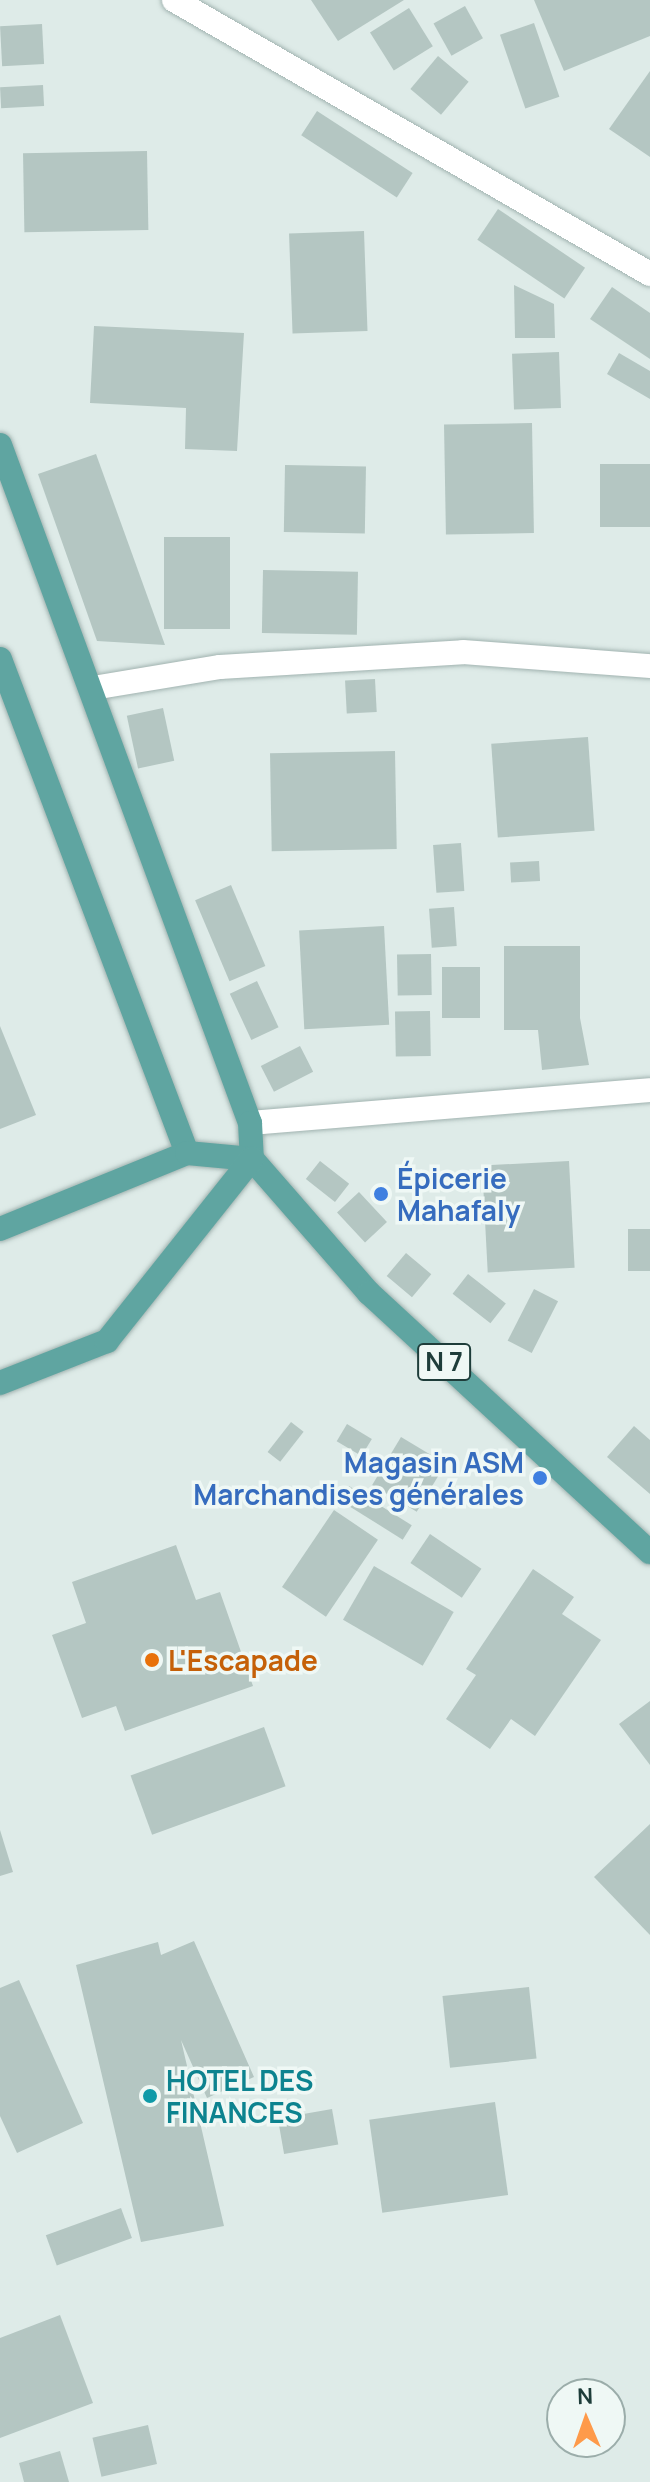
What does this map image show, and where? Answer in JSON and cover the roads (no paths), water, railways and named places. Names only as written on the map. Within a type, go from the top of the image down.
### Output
[{"type":"main road","points":[[0,445],[93,688],[250,1123],[252,1159],[107,1341],[0,1383]]},
{"type":"main road","points":[[0,659],[187,1153]]},
{"type":"main road","points":[[0,1229],[187,1153],[252,1159]]},
{"type":"main road","name":"N 7","points":[[252,1159],[369,1293],[650,1552]]},
{"type":"street","points":[[174,0],[650,274]]},
{"type":"street","points":[[93,688],[220,667],[463,652],[650,666]]},
{"type":"street","points":[[250,1123],[650,1090]]},
{"type":"place","name":"Épicerie Mahafaly","points":[[381,1194]]},
{"type":"place","name":"Magasin ASM Marchandises générales","points":[[540,1478]]},
{"type":"place","name":"L'Escapade","points":[[152,1660]]},
{"type":"place","name":"HOTEL DES FINANCES","points":[[150,2096]]}]
